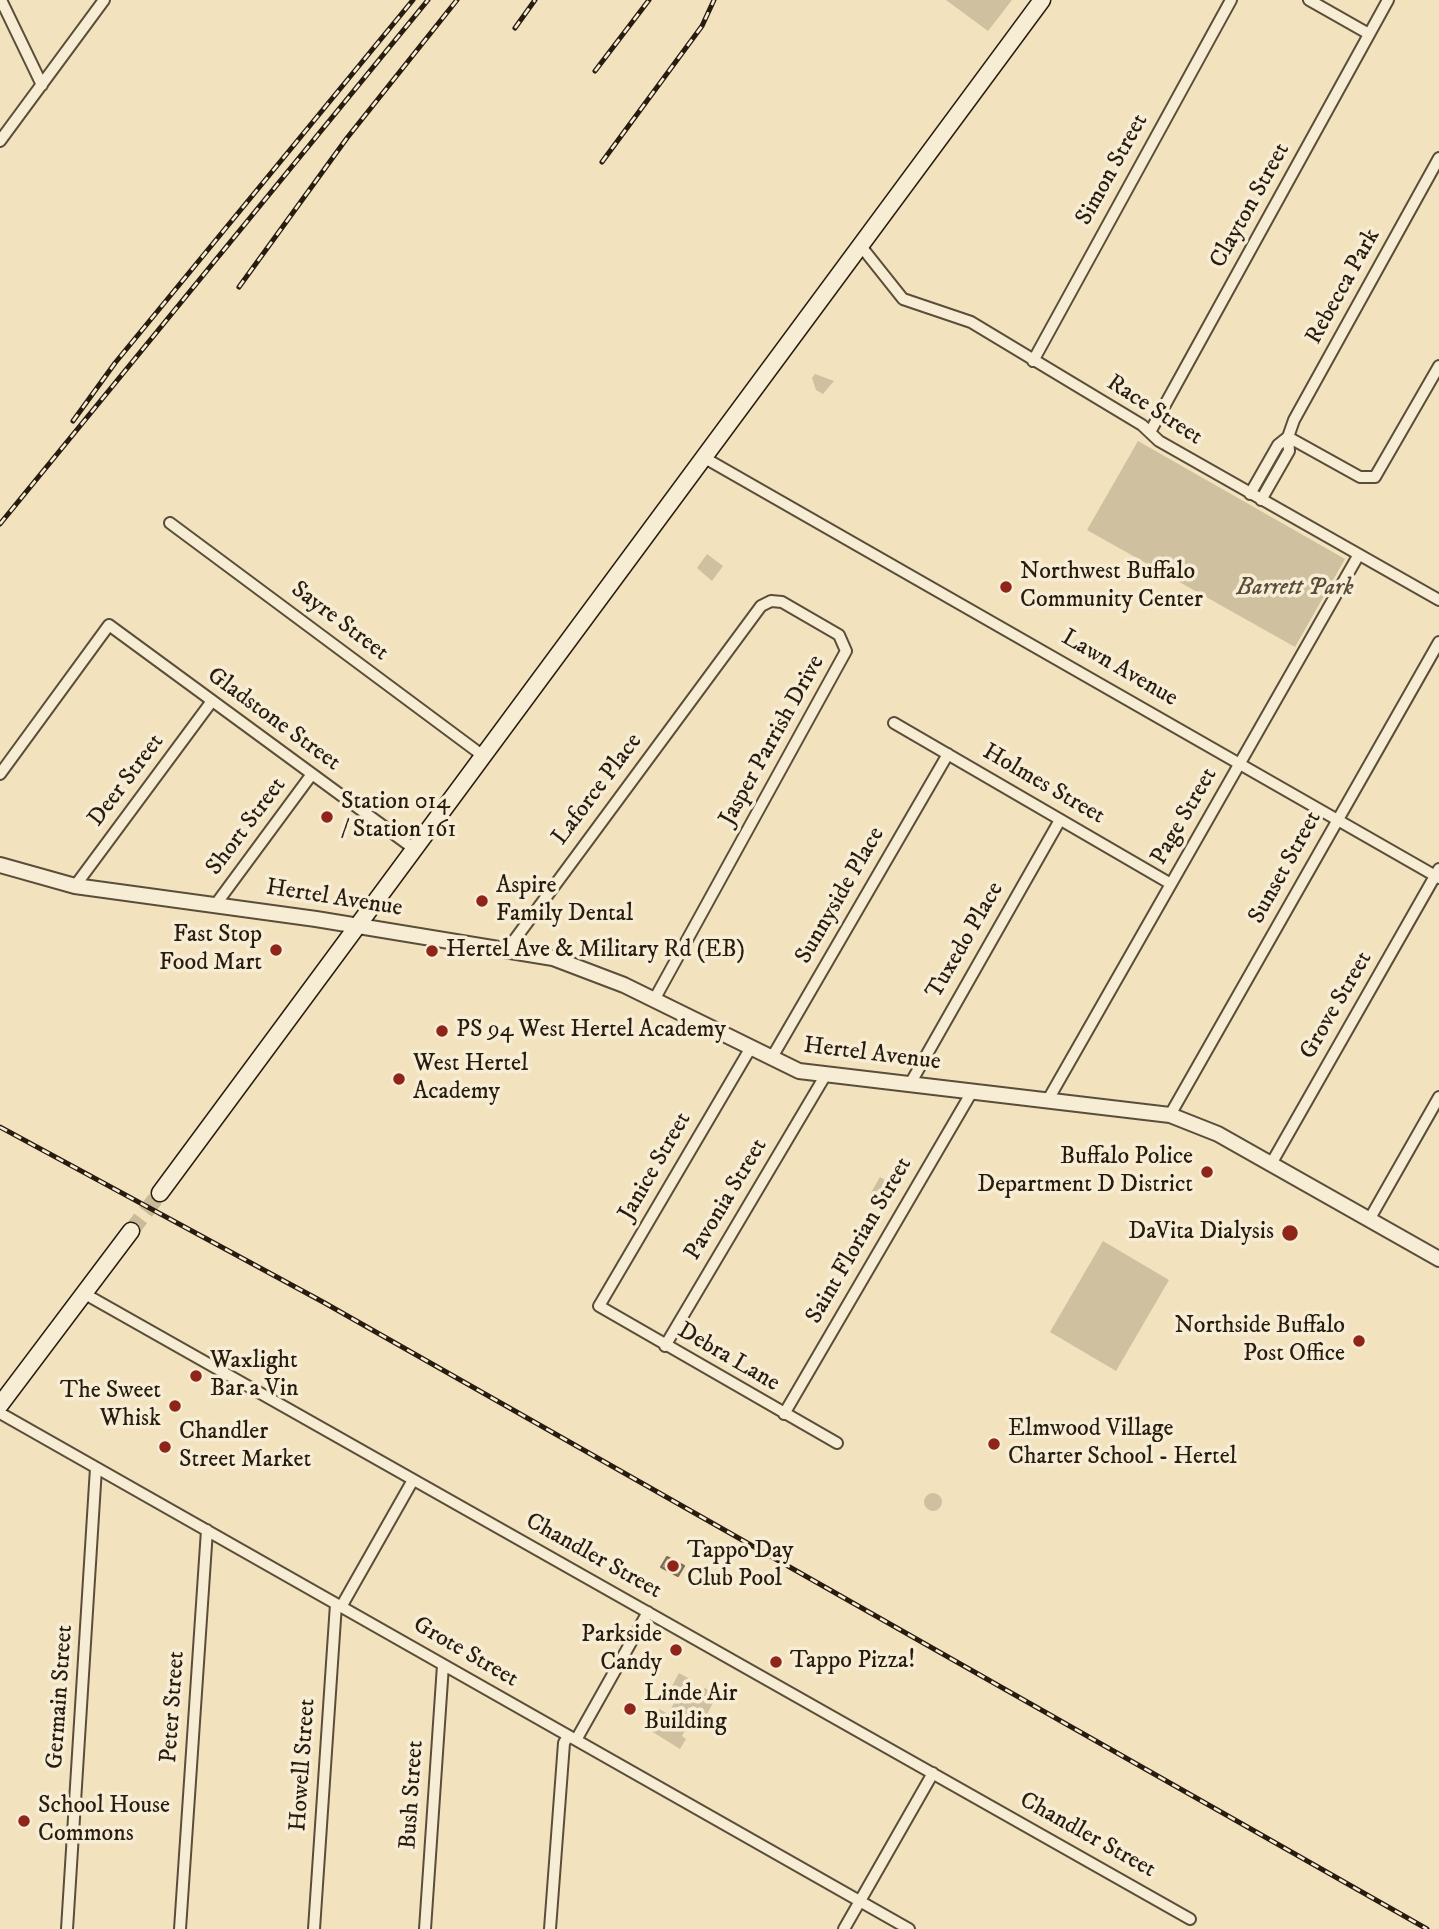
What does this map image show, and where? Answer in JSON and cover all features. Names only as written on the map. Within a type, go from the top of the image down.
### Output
[{"type":"main road","points":[[160,1193],[1042,0]]},
{"type":"main road","points":[[0,1405],[131,1231]]},
{"type":"street","points":[[1,0],[42,85]]},
{"type":"street","points":[[0,141],[104,0]]},
{"type":"street","name":"Simon Street","points":[[1032,361],[1231,0]]},
{"type":"street","points":[[1309,0],[1369,34]]},
{"type":"street","name":"Clayton Street","points":[[1150,432],[1388,0]]},
{"type":"street","name":"Rebecca Park","points":[[1256,498],[1289,451],[1288,437],[1294,421],[1439,158]]},
{"type":"street","name":"Race Street","points":[[860,244],[903,299],[971,323],[1150,432],[1159,442],[1439,600]]},
{"type":"street","points":[[1288,437],[1360,477],[1375,477],[1439,366]]},
{"type":"street","name":"Lawn Avenue","points":[[703,457],[1337,820],[1438,874]]},
{"type":"street","name":"Sayre Street","points":[[170,523],[482,755]]},
{"type":"street","name":"Page Street","points":[[1049,1098],[1359,556]]},
{"type":"street","name":"Jasper Parrish Drive","points":[[654,1000],[845,656],[846,646],[839,635],[776,601],[761,606],[723,656]]},
{"type":"street","name":"Gladstone Street","points":[[0,774],[109,625],[413,848]]},
{"type":"street","name":"Sunset Street","points":[[1170,1115],[1439,642]]},
{"type":"street","name":"Laforce Place","points":[[507,950],[723,656]]},
{"type":"street","name":"Deer Street","points":[[75,886],[212,701]]},
{"type":"street","name":"Holmes Street","points":[[894,723],[1171,884]]},
{"type":"street","name":"Sunnyside Place","points":[[771,1059],[948,754]]},
{"type":"street","name":"Short Street","points":[[216,904],[312,774]]},
{"type":"street","name":"Tuxedo Place","points":[[910,1084],[1060,820]]},
{"type":"street","name":"Hertel Avenue","points":[[0,865],[75,886],[358,925],[553,958],[590,970],[799,1071],[825,1076],[1049,1098],[1170,1115],[1218,1134],[1439,1259]]},
{"type":"street","name":"Grove Street","points":[[1271,1164],[1438,874]]},
{"type":"street","name":"Janice Street","points":[[599,1306],[750,1049]]},
{"type":"street","name":"Pavonia Street","points":[[665,1346],[825,1076]]},
{"type":"street","name":"Saint Florian Street","points":[[784,1414],[973,1090]]},
{"type":"street","points":[[1369,1220],[1439,1097]]},
{"type":"street","name":"Chandler Street","points":[[85,1294],[1190,1919]]},
{"type":"street","name":"Debra Lane","points":[[599,1306],[837,1443]]},
{"type":"street","name":"Grote Street","points":[[0,1413],[909,1929]]},
{"type":"street","name":"Germain Street","points":[[67,1929],[96,1468]]},
{"type":"street","name":"Howell Street","points":[[314,1929],[338,1605],[413,1480]]},
{"type":"street","name":"Peter Street","points":[[180,1929],[207,1531]]},
{"type":"street","points":[[550,1929],[564,1743],[572,1738],[648,1612]]},
{"type":"street","name":"Bush Street","points":[[425,1929],[443,1665]]},
{"type":"street","points":[[844,1929],[933,1773]]},
{"type":"green space","points":[[946,0],[1012,0],[988,31]]},
{"type":"green space","points":[[815,374],[834,381],[823,394],[816,390],[812,378]]},
{"type":"green space","name":"Barrett Park","points":[[1138,441],[1345,559],[1295,647],[1087,530]]},
{"type":"green space","points":[[707,554],[723,566],[712,581],[697,568]]},
{"type":"green space","points":[[880,1177],[894,1185],[883,1205],[869,1196]]},
{"type":"green space","points":[[1103,1241],[1169,1280],[1116,1371],[1050,1332]]},
{"type":"green space","points":[[933,1493],[939,1496],[942,1502],[939,1508],[933,1511],[927,1508],[924,1502],[927,1496]]},
{"type":"green space","points":[[679,1673],[688,1678],[687,1686],[691,1693],[699,1694],[705,1688],[717,1695],[706,1716],[696,1711],[682,1736],[686,1739],[680,1749],[648,1729],[659,1709],[668,1714],[680,1692],[672,1686]]},
{"type":"shaded area","name":"Tappo Day Club Pool","points":[[667,1557],[684,1566],[678,1576],[661,1567]]},
{"type":"tunnel","points":[[131,1231],[160,1193]]},
{"type":"railway","points":[[73,421],[115,363],[413,0]]},
{"type":"railway","points":[[0,524],[428,0]]},
{"type":"railway","points":[[239,287],[347,138],[457,0]]},
{"type":"railway","points":[[515,28],[535,0]]},
{"type":"railway","points":[[595,71],[649,0]]},
{"type":"railway","points":[[602,162],[702,26],[714,0]]},
{"type":"railway","points":[[0,1127],[323,1302],[1427,1929]]},
{"type":"place","name":"Northwest Buffalo Community Center","points":[[1006,587]]},
{"type":"place","name":"Station 014 / Station 161","points":[[327,817]]},
{"type":"place","name":"Aspire Family Dental","points":[[482,901]]},
{"type":"place","name":"Fast Stop Food Mart","points":[[276,950]]},
{"type":"place","name":"Hertel Ave & Military Rd (EB)","points":[[432,951]]},
{"type":"place","name":"PS 94 West Hertel Academy","points":[[442,1031]]},
{"type":"place","name":"West Hertel Academy","points":[[399,1079]]},
{"type":"place","name":"Buffalo Police Department D District","points":[[1207,1172]]},
{"type":"place","name":"DaVita Dialysis","points":[[1290,1233]]},
{"type":"place","name":"Northside Buffalo Post Office","points":[[1359,1341]]},
{"type":"place","name":"Waxlight Bar a Vin","points":[[196,1376]]},
{"type":"place","name":"The Sweet Whisk","points":[[175,1406]]},
{"type":"place","name":"Elmwood Village Charter School - Hertel","points":[[994,1444]]},
{"type":"place","name":"Chandler Street Market","points":[[165,1447]]},
{"type":"place","name":"Tappo Day Club Pool","points":[[673,1566]]},
{"type":"place","name":"Parkside Candy","points":[[676,1650]]},
{"type":"place","name":"Tappo Pizza!","points":[[776,1662]]},
{"type":"place","name":"Linde Air Building","points":[[630,1709]]},
{"type":"place","name":"School House Commons","points":[[24,1821]]}]
